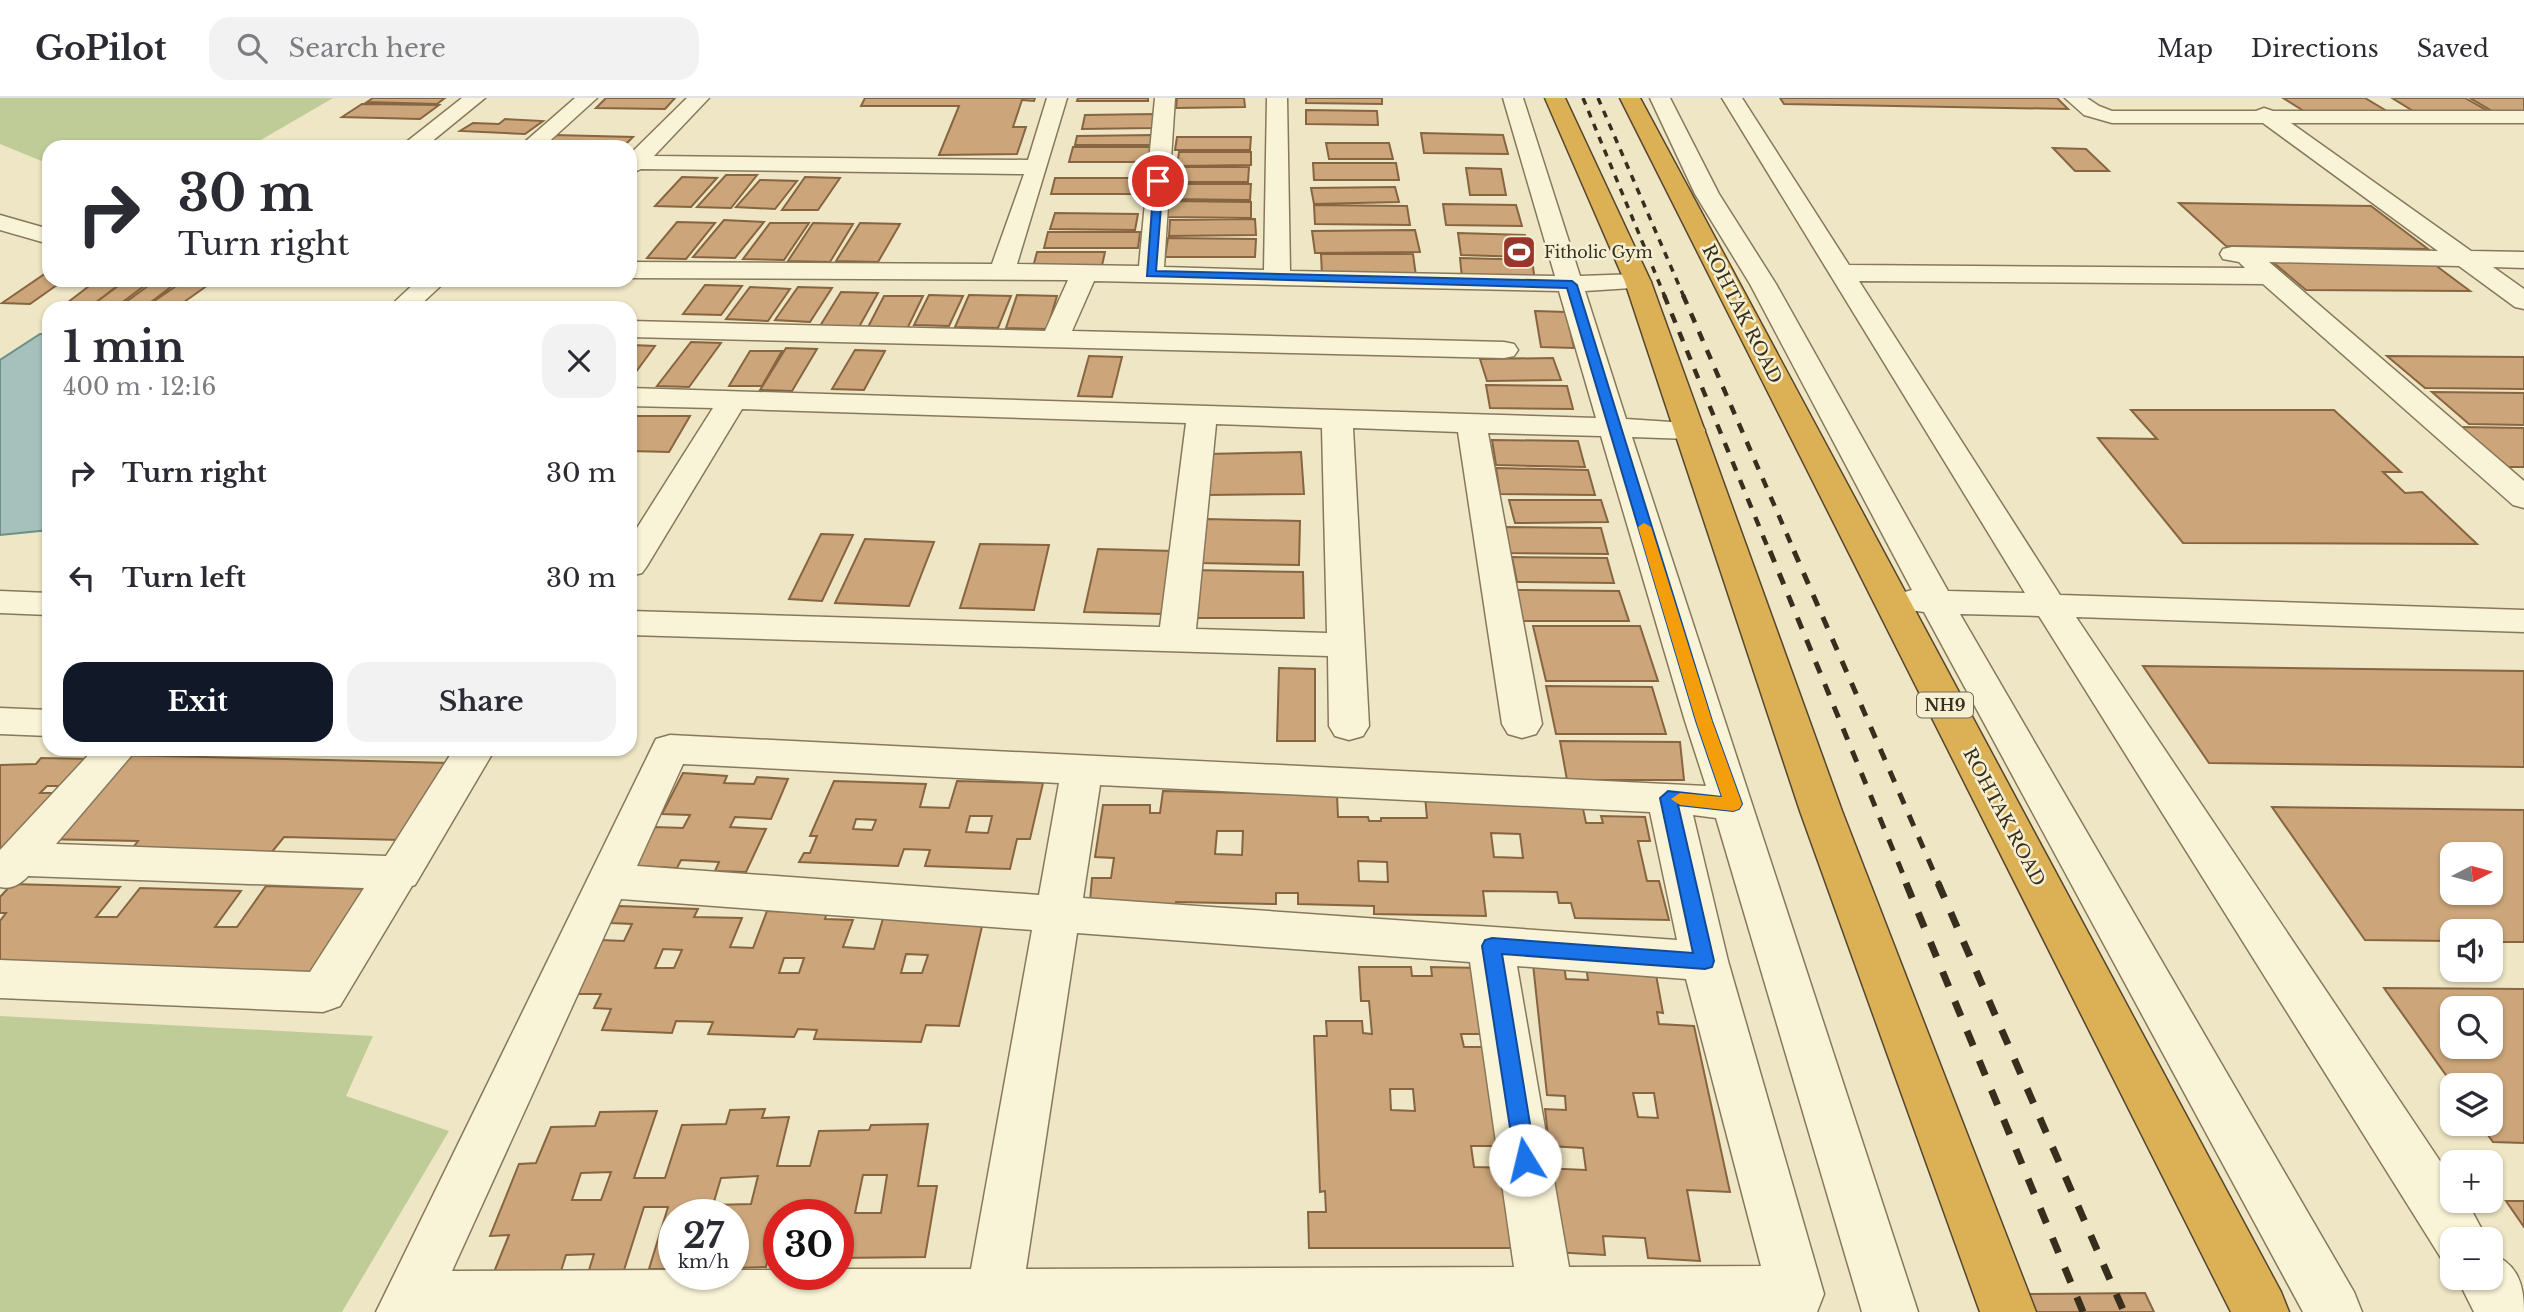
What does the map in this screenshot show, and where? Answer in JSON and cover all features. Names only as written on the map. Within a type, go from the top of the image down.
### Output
[{"type":"highway","points":[[1555,98],[1638,282],[1860,921],[2008,1312]]},
{"type":"highway","name":"ROHTAK ROAD","points":[[1630,98],[2261,1312]]},
{"type":"street","points":[[420,140],[475,98]]},
{"type":"street","points":[[538,140],[587,98]]},
{"type":"street","points":[[637,159],[699,98]]},
{"type":"street","points":[[1002,271],[1057,98]]},
{"type":"street","points":[[1151,274],[1165,98]]},
{"type":"street","points":[[1277,98],[1277,278]]},
{"type":"street","points":[[1513,98],[1704,721],[1733,804],[1890,1312]]},
{"type":"street","points":[[1660,98],[1707,194],[1763,284],[1936,602],[2334,1312]]},
{"type":"street","points":[[1732,98],[2050,606],[2452,1227]]},
{"type":"street","points":[[2075,98],[2100,116],[2524,117]]},
{"type":"street","points":[[2243,98],[2524,300]]},
{"type":"street","points":[[637,164],[1037,167]]},
{"type":"street","points":[[0,222],[42,235]]},
{"type":"street","points":[[2115,253],[2524,260]]},
{"type":"street","points":[[2243,254],[2524,498]]},
{"type":"street","points":[[637,270],[1002,271],[1572,285],[1638,282]]},
{"type":"street","points":[[1055,338],[1084,273]]},
{"type":"street","points":[[1842,273],[2270,276]]},
{"type":"street","points":[[409,301],[426,287]]},
{"type":"street","points":[[637,329],[1504,349]]},
{"type":"street","points":[[637,397],[1690,430]]},
{"type":"street","points":[[637,555],[733,400]]},
{"type":"street","points":[[1177,640],[1202,414]]},
{"type":"street","points":[[1337,418],[1349,726]]},
{"type":"street","points":[[1471,422],[1522,724]]},
{"type":"street","points":[[1891,601],[2524,621]]},
{"type":"street","points":[[0,602],[42,604]]},
{"type":"street","points":[[637,623],[1346,645]]},
{"type":"street","points":[[0,721],[42,723]]},
{"type":"street","points":[[1668,798],[1705,961],[1799,1303],[1546,1294],[992,1304],[407,1306],[670,749],[1668,798],[1733,804]]},
{"type":"street","points":[[9,868],[111,756]]},
{"type":"street","points":[[0,979],[323,992],[400,873],[471,756]]},
{"type":"street","points":[[992,1304],[1082,769]]},
{"type":"street","points":[[9,868],[400,873]]},
{"type":"street","points":[[607,881],[1705,961]]},
{"type":"street","points":[[1492,946],[1546,1294]]},
{"type":"street","points":[[2493,1290],[2507,1312]]},
{"type":"green space","points":[[0,98],[333,98],[261,140],[42,140],[42,161],[0,144]]},
{"type":"green space","points":[[0,1016],[373,1036],[346,1096],[449,1131],[342,1312],[0,1312]]},
{"type":"water","points":[[42,334],[42,531],[0,535],[0,360]]},
{"type":"building","points":[[373,98],[445,98],[437,104],[367,102]]},
{"type":"building","points":[[606,98],[675,98],[665,109],[596,108]]},
{"type":"building","points":[[865,98],[1035,98],[1034,101],[1022,100],[1013,127],[1026,127],[1017,154],[939,155],[959,106],[861,106]]},
{"type":"building","points":[[1078,98],[1148,98],[1148,101],[1077,101]]},
{"type":"building","points":[[1177,98],[1244,98],[1245,107],[1176,108]]},
{"type":"building","points":[[1306,98],[1382,98],[1382,104],[1306,103]]},
{"type":"building","points":[[1780,98],[2057,98],[2068,109],[1784,104]]},
{"type":"building","points":[[2283,98],[2365,98],[2390,113],[2307,113]]},
{"type":"building","points":[[2392,98],[2465,98],[2493,114],[2418,114]]},
{"type":"building","points":[[2470,98],[2524,98],[2524,112],[2492,111]]},
{"type":"building","points":[[362,104],[439,105],[420,119],[342,117]]},
{"type":"building","points":[[1306,110],[1377,111],[1378,125],[1306,124]]},
{"type":"building","points":[[1155,114],[1154,128],[1082,129],[1085,115]]},
{"type":"building","points":[[505,119],[543,121],[525,134],[460,131],[473,123],[499,124]]},
{"type":"building","points":[[1421,133],[1503,135],[1508,154],[1424,153]]},
{"type":"building","points":[[554,135],[633,137],[630,140],[548,140]]},
{"type":"building","points":[[1153,135],[1152,145],[1075,145],[1077,136]]},
{"type":"building","points":[[1177,137],[1251,137],[1250,150],[1175,150]]},
{"type":"building","points":[[1326,143],[1389,143],[1393,159],[1329,159]]},
{"type":"building","points":[[1073,147],[1156,147],[1154,162],[1069,162]]},
{"type":"building","points":[[2053,148],[2086,149],[2109,171],[2075,171]]},
{"type":"building","points":[[1179,152],[1251,152],[1251,165],[1177,166]]},
{"type":"building","points":[[1313,163],[1396,163],[1399,180],[1314,180]]},
{"type":"building","points":[[1175,167],[1249,167],[1248,182],[1174,182]]},
{"type":"building","points":[[1466,168],[1501,169],[1506,195],[1470,195]]},
{"type":"building","points":[[726,175],[757,175],[731,208],[697,207]]},
{"type":"building","points":[[682,177],[717,178],[691,207],[655,206]]},
{"type":"building","points":[[805,177],[840,178],[818,210],[782,210]]},
{"type":"building","points":[[1055,178],[1151,178],[1149,194],[1051,194]]},
{"type":"building","points":[[760,180],[797,181],[775,209],[736,207]]},
{"type":"building","points":[[1169,184],[1251,184],[1250,200],[1167,199]]},
{"type":"building","points":[[1395,187],[1399,202],[1314,204],[1311,188]]},
{"type":"building","points":[[1168,201],[1251,202],[1251,218],[1166,217]]},
{"type":"building","points":[[2179,203],[2371,206],[2428,249],[2226,246]]},
{"type":"building","points":[[1443,204],[1516,205],[1522,226],[1446,225]]},
{"type":"building","points":[[1314,205],[1407,206],[1410,225],[1315,224]]},
{"type":"building","points":[[1055,213],[1138,214],[1135,230],[1050,229]]},
{"type":"building","points":[[1255,219],[1256,235],[1169,236],[1170,220]]},
{"type":"building","points":[[724,220],[764,222],[735,258],[693,257]]},
{"type":"building","points":[[677,222],[715,223],[686,259],[647,258]]},
{"type":"building","points":[[770,223],[809,223],[784,260],[743,259]]},
{"type":"building","points":[[813,223],[853,224],[830,262],[788,261]]},
{"type":"building","points":[[860,223],[900,224],[878,262],[836,261]]},
{"type":"building","points":[[1415,230],[1420,252],[1315,253],[1312,231]]},
{"type":"building","points":[[1048,232],[1140,232],[1138,248],[1044,248]]},
{"type":"building","points":[[1458,233],[1525,235],[1529,257],[1461,255]]},
{"type":"building","points":[[1168,238],[1256,239],[1255,257],[1165,257]]},
{"type":"building","points":[[1037,252],[1105,252],[1101,270],[1032,271]]},
{"type":"building","points":[[1321,254],[1413,254],[1416,276],[1322,275]]},
{"type":"building","points":[[1460,258],[1532,260],[1535,281],[1462,278]]},
{"type":"building","points":[[2269,259],[2427,259],[2470,291],[2306,290]]},
{"type":"building","points":[[42,276],[42,287],[54,287],[30,304],[2,303]]},
{"type":"building","points":[[705,285],[742,286],[721,315],[683,314]]},
{"type":"building","points":[[88,287],[116,287],[98,301],[70,301]]},
{"type":"building","points":[[117,287],[143,287],[124,301],[98,301]]},
{"type":"building","points":[[146,287],[171,287],[152,301],[127,301]]},
{"type":"building","points":[[175,287],[205,287],[185,301],[154,301]]},
{"type":"building","points":[[750,287],[790,289],[768,321],[726,319]]},
{"type":"building","points":[[798,287],[832,288],[810,322],[775,320]]},
{"type":"building","points":[[841,292],[878,293],[859,327],[820,326]]},
{"type":"building","points":[[929,295],[963,296],[949,326],[914,325]]},
{"type":"building","points":[[969,295],[1011,296],[998,328],[955,327]]},
{"type":"building","points":[[1017,295],[1057,296],[1047,329],[1006,328]]},
{"type":"building","points":[[884,296],[923,296],[906,331],[866,331]]},
{"type":"building","points":[[1535,311],[1566,312],[1574,348],[1541,347]]},
{"type":"building","points":[[691,342],[721,343],[689,387],[657,386]]},
{"type":"building","points":[[637,345],[655,346],[637,370]]},
{"type":"building","points":[[786,348],[817,349],[792,391],[760,390]]},
{"type":"building","points":[[855,350],[885,351],[864,390],[832,389]]},
{"type":"building","points":[[750,351],[782,351],[762,386],[729,386]]},
{"type":"building","points":[[1089,356],[1122,357],[1112,397],[1078,396]]},
{"type":"building","points":[[2387,356],[2524,357],[2524,389],[2425,388]]},
{"type":"building","points":[[1553,358],[1561,380],[1487,381],[1480,359]]},
{"type":"building","points":[[1486,385],[1567,386],[1573,409],[1490,408]]},
{"type":"building","points":[[2432,392],[2524,393],[2524,425],[2469,424]]},
{"type":"building","points":[[2131,410],[2334,410],[2401,472],[2383,472],[2405,493],[2422,492],[2477,544],[2183,543],[2098,438],[2157,439]]},
{"type":"building","points":[[637,416],[690,416],[669,452],[637,451]]},
{"type":"building","points":[[2461,427],[2524,428],[2524,467],[2508,467]]},
{"type":"building","points":[[1492,440],[1578,441],[1585,467],[1496,465]]},
{"type":"building","points":[[1301,452],[1304,494],[1206,495],[1207,454]]},
{"type":"building","points":[[1496,468],[1588,470],[1595,495],[1500,494]]},
{"type":"building","points":[[1509,500],[1601,500],[1608,522],[1515,523]]},
{"type":"building","points":[[1205,519],[1300,521],[1299,565],[1200,563]]},
{"type":"building","points":[[1505,527],[1601,528],[1608,554],[1510,553]]},
{"type":"building","points":[[821,534],[853,535],[822,601],[789,599]]},
{"type":"building","points":[[865,539],[934,542],[909,606],[835,603]]},
{"type":"building","points":[[980,544],[1049,545],[1034,610],[960,608]]},
{"type":"building","points":[[1098,549],[1173,551],[1164,614],[1084,612]]},
{"type":"building","points":[[1512,557],[1607,558],[1614,583],[1517,582]]},
{"type":"building","points":[[1191,570],[1303,572],[1304,618],[1187,618]]},
{"type":"building","points":[[1514,590],[1619,591],[1629,621],[1520,621]]},
{"type":"building","points":[[1533,626],[1640,626],[1658,681],[1546,681]]},
{"type":"building","points":[[2143,666],[2524,671],[2524,767],[2209,763]]},
{"type":"building","points":[[1279,668],[1315,669],[1315,741],[1277,741]]},
{"type":"building","points":[[1546,686],[1652,687],[1666,734],[1556,734]]},
{"type":"building","points":[[1560,741],[1680,742],[1684,780],[1567,780]]},
{"type":"building","points":[[117,756],[451,763],[401,840],[284,837],[271,853],[131,850],[138,841],[42,839]]},
{"type":"building","points":[[41,758],[91,759],[67,786],[47,786],[40,793],[60,793],[0,862],[0,765],[36,764]]},
{"type":"building","points":[[683,773],[727,776],[724,783],[754,784],[757,777],[788,779],[771,819],[735,817],[730,827],[766,829],[746,872],[715,871],[719,862],[681,860],[677,868],[635,866],[655,827],[683,828],[690,815],[662,814]]},
{"type":"building","points":[[834,781],[926,784],[920,807],[949,808],[957,781],[1043,783],[1030,839],[1017,839],[1010,869],[925,866],[930,850],[904,849],[898,866],[799,862],[804,853],[810,853],[817,836],[810,836]],"holes":[[[970,816],[992,816],[988,833],[966,832]],[[856,819],[876,820],[872,830],[853,829]]]},
{"type":"building","points":[[1163,791],[1337,795],[1338,817],[1368,817],[1369,821],[1381,821],[1381,818],[1427,818],[1425,796],[1581,799],[1586,823],[1603,823],[1601,816],[1645,817],[1650,841],[1638,841],[1647,881],[1659,881],[1669,920],[1575,918],[1571,903],[1559,903],[1557,892],[1483,891],[1486,916],[1374,914],[1374,906],[1298,904],[1298,893],[1276,893],[1276,904],[1176,902],[1175,910],[1090,902],[1092,878],[1111,878],[1114,858],[1095,857],[1103,805],[1150,805],[1150,813],[1160,813]],"holes":[[[1217,831],[1243,831],[1242,855],[1215,854]],[[1491,833],[1520,834],[1523,858],[1494,857]],[[1358,861],[1387,862],[1388,882],[1359,881]]]},
{"type":"building","points":[[2272,807],[2524,810],[2524,942],[2503,942],[2503,919],[2440,919],[2440,941],[2365,940]]},
{"type":"building","points":[[12,884],[120,887],[96,917],[117,917],[140,888],[241,891],[215,927],[237,927],[266,886],[366,889],[310,975],[0,966],[0,921],[6,913],[0,913],[0,897]]},
{"type":"building","points":[[619,906],[698,909],[694,917],[742,918],[730,947],[753,948],[767,911],[827,913],[825,919],[853,920],[843,947],[874,949],[884,915],[983,922],[959,1026],[926,1025],[921,1042],[814,1039],[817,1030],[798,1029],[794,1037],[708,1034],[713,1022],[676,1021],[672,1033],[602,1030],[611,1009],[594,1008],[601,994],[576,994],[602,940],[624,941],[632,924],[611,923]],"holes":[[[663,949],[682,950],[674,968],[655,968]],[[906,954],[928,955],[922,973],[901,973]],[[784,958],[804,958],[799,973],[779,973]]]},
{"type":"building","points":[[1533,964],[1564,965],[1566,979],[1588,980],[1586,966],[1655,969],[1663,1013],[1657,1012],[1659,1024],[1694,1026],[1730,1192],[1687,1190],[1700,1261],[1648,1258],[1645,1238],[1603,1236],[1605,1255],[1553,1252],[1543,1168],[1586,1170],[1583,1148],[1549,1146],[1545,1109],[1566,1110],[1565,1096],[1547,1095]],"holes":[[[1633,1093],[1654,1093],[1658,1118],[1638,1117]]]},
{"type":"building","points":[[1359,967],[1411,967],[1412,976],[1432,976],[1431,967],[1482,968],[1492,1034],[1461,1034],[1464,1047],[1493,1047],[1507,1146],[1471,1146],[1474,1167],[1510,1168],[1521,1248],[1309,1248],[1308,1212],[1326,1212],[1325,1191],[1320,1192],[1314,1036],[1327,1036],[1326,1021],[1362,1021],[1363,1033],[1372,1034],[1369,1001],[1361,1001]],"holes":[[[1390,1089],[1413,1089],[1415,1111],[1391,1110]]]},
{"type":"building","points":[[2384,988],[2524,989],[2524,1143],[2493,1142],[2489,1136],[2503,1136],[2503,1073],[2444,1073]]},
{"type":"building","points":[[765,1109],[762,1118],[789,1117],[777,1166],[810,1166],[819,1131],[869,1130],[871,1125],[928,1124],[918,1186],[937,1186],[925,1257],[854,1258],[854,1199],[763,1199],[763,1267],[749,1268],[749,1204],[758,1176],[721,1178],[715,1199],[658,1199],[658,1207],[644,1207],[624,1270],[589,1270],[594,1254],[566,1255],[561,1271],[494,1272],[509,1235],[490,1236],[519,1164],[536,1163],[551,1127],[595,1126],[600,1112],[657,1111],[634,1178],[665,1178],[682,1125],[726,1124],[730,1110]],"holes":[[[611,1172],[601,1200],[572,1200],[581,1173]],[[863,1175],[887,1175],[881,1213],[855,1213]]]},
{"type":"building","points":[[2506,1201],[2524,1201],[2524,1227]]},
{"type":"building","points":[[658,1240],[658,1269],[649,1269]]},
{"type":"building","points":[[2145,1293],[2154,1312],[2028,1312],[2021,1294]]},
{"type":"railway","points":[[1583,98],[1665,297]]},
{"type":"railway","points":[[1598,98],[1684,297]]},
{"type":"railway","points":[[1664,295],[1770,553]]},
{"type":"railway","points":[[1683,295],[1795,553]]},
{"type":"railway","points":[[1770,551],[1907,884]]},
{"type":"railway","points":[[1794,551],[1939,884]]},
{"type":"railway","points":[[1906,883],[2083,1312]]},
{"type":"railway","points":[[1938,883],[2124,1312]]},
{"type":"slow traffic","points":[[1644,527],[1704,721],[1733,804],[1680,799]]},
{"type":"place","name":"Fitholic Gym","points":[[1519,252]]},
{"type":"route","points":[[1158,181],[1151,274],[1572,285],[1704,721],[1733,804],[1668,798],[1705,961],[1492,946],[1525,1160]]}]
